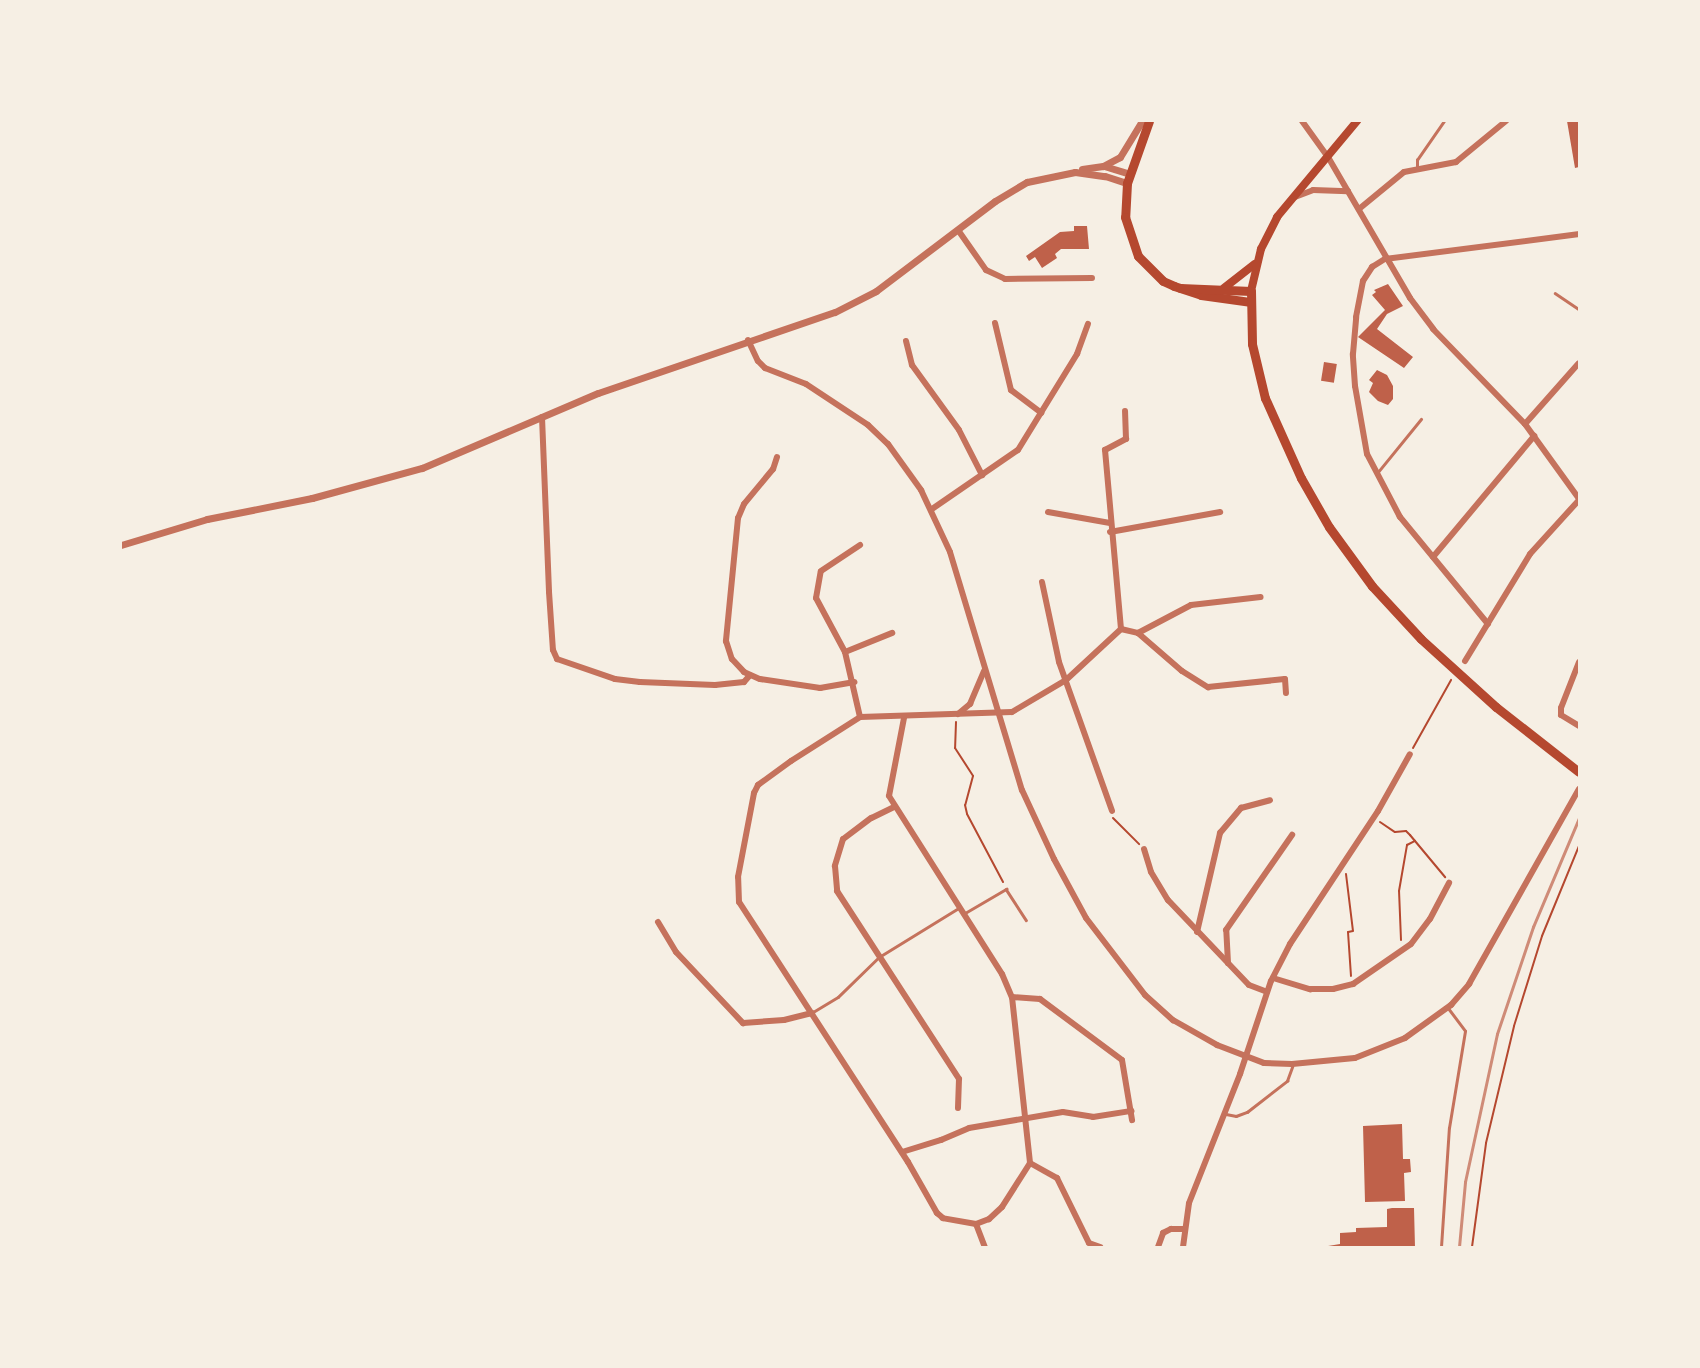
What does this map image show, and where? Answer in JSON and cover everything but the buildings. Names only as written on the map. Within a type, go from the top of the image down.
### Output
[{"type":"main road","points":[[1149,121],[1129,179],[1125,217],[1138,256],[1163,281],[1180,288],[1201,295],[1250,302]]},
{"type":"main road","points":[[1357,121],[1290,200],[1270,230],[1257,262],[1250,302],[1257,370],[1301,478],[1329,527],[1372,586],[1447,664],[1456,678],[1576,769]]},
{"type":"main road","points":[[1224,288],[1242,277],[1257,262]]},
{"type":"main road","points":[[1180,288],[1251,291]]},
{"type":"street","points":[[1065,173],[1072,169],[1103,166],[1119,157],[1142,121]]},
{"type":"street","points":[[1302,121],[1328,157],[1385,259],[1433,329],[1525,424],[1579,500],[1530,554],[1465,661]]},
{"type":"street","points":[[1359,209],[1404,172],[1417,167],[1456,162],[1506,121]]},
{"type":"street","points":[[1103,166],[1129,179]]},
{"type":"street","points":[[121,545],[207,519],[368,484],[422,468],[598,393],[748,340],[835,313],[861,301],[1017,187],[1038,178],[1065,173],[1089,173],[1129,179]]},
{"type":"street","points":[[1290,200],[1312,190],[1348,191]]},
{"type":"street","points":[[958,230],[986,270],[1005,279],[1091,278]]},
{"type":"street","points":[[1488,624],[1400,517],[1376,475],[1362,433],[1353,354],[1363,281],[1372,267],[1385,259],[1579,234]]},
{"type":"street","points":[[995,323],[1011,390],[1041,413]]},
{"type":"street","points":[[932,509],[1018,450],[1077,354],[1088,324]]},
{"type":"street","points":[[748,340],[758,361],[765,368],[806,384],[868,425],[906,468],[932,509],[950,552],[1022,790],[1054,859],[1086,918],[1125,971],[1172,1020],[1217,1045],[1264,1063],[1292,1065],[1355,1058],[1405,1038],[1447,1007],[1469,984],[1579,789]]},
{"type":"street","points":[[906,341],[912,365],[959,430],[982,475]]},
{"type":"street","points":[[1525,424],[1579,363]]},
{"type":"street","points":[[1121,629],[1110,532],[1105,450],[1126,439],[1125,411]]},
{"type":"street","points":[[542,417],[549,592],[556,659],[615,679],[640,682],[715,685],[744,682],[750,675]]},
{"type":"street","points":[[1433,557],[1534,436]]},
{"type":"street","points":[[777,457],[773,470],[744,504],[738,518],[726,641],[732,659],[750,675],[772,682],[820,688],[854,682]]},
{"type":"street","points":[[1048,512],[1110,523]]},
{"type":"street","points":[[1110,532],[1220,512]]},
{"type":"street","points":[[860,545],[821,571],[816,598],[845,652],[854,682],[860,718]]},
{"type":"street","points":[[1042,582],[1059,662],[1112,811]]},
{"type":"street","points":[[1138,633],[1191,605],[1261,597]]},
{"type":"street","points":[[1121,629],[1138,633],[1181,671],[1208,687],[1285,679],[1286,693]]},
{"type":"street","points":[[904,718],[889,796],[1002,974],[1012,997],[1030,1163],[1002,1207],[989,1219],[976,1224],[943,1218],[738,902],[737,877],[758,785],[860,718],[1012,712],[1066,680],[1121,629]]},
{"type":"street","points":[[845,652],[892,633]]},
{"type":"street","points":[[1579,662],[1561,708],[1561,715],[1579,726]]},
{"type":"street","points":[[957,715],[970,704],[985,669]]},
{"type":"street","points":[[1182,1247],[1189,1203],[1273,978],[1290,944],[1374,818],[1410,754]]},
{"type":"street","points":[[1197,932],[1220,833],[1241,808],[1270,800]]},
{"type":"street","points":[[894,807],[871,818],[843,839],[835,866],[837,891],[959,1079],[958,1108]]},
{"type":"street","points":[[1228,962],[1226,930],[1292,835]]},
{"type":"street","points":[[1144,849],[1151,872],[1168,900],[1249,985],[1267,992]]},
{"type":"street","points":[[1273,978],[1310,989],[1333,989],[1353,984],[1403,950],[1430,919],[1449,883]]},
{"type":"street","points":[[658,922],[676,952],[743,1023],[784,1020],[812,1013]]},
{"type":"street","points":[[1012,997],[1040,999],[1122,1060],[1132,1120]]},
{"type":"street","points":[[901,1152],[941,1140],[961,1129],[1063,1112],[1093,1117],[1132,1111]]},
{"type":"street","points":[[1030,1163],[1057,1178],[1089,1243],[1100,1247]]},
{"type":"street","points":[[976,1224],[985,1247]]},
{"type":"street","points":[[1158,1247],[1163,1233],[1171,1228],[1184,1229]]},
{"type":"lane","points":[[1417,167],[1417,160],[1444,121]]},
{"type":"lane","points":[[1555,293],[1579,309]]},
{"type":"lane","points":[[1376,475],[1421,419]]},
{"type":"lane","points":[[812,1013],[838,997],[879,957],[962,910],[1006,889],[1026,920]]},
{"type":"lane","points":[[1441,1247],[1449,1128],[1465,1031],[1447,1007]]},
{"type":"lane","points":[[1223,1113],[1231,1116],[1247,1112],[1286,1081],[1292,1065]]},
{"type":"path","points":[[1410,754],[1428,720],[1456,678]]},
{"type":"path","points":[[957,715],[955,748],[973,776],[965,805],[967,814],[1006,889]]},
{"type":"path","points":[[1112,811],[1111,817],[1144,849]]},
{"type":"path","points":[[1374,818],[1395,832],[1406,831],[1449,883]]},
{"type":"path","points":[[1403,950],[1399,891],[1407,845],[1415,841]]},
{"type":"path","points":[[1472,1247],[1486,1143],[1511,1039],[1542,936],[1579,846]]},
{"type":"path","points":[[1341,866],[1345,868],[1352,920],[1353,931],[1348,932],[1353,984]]},
{"type":"railway","points":[[1459,1247],[1465,1182],[1497,1034],[1533,927],[1579,818]]}]
